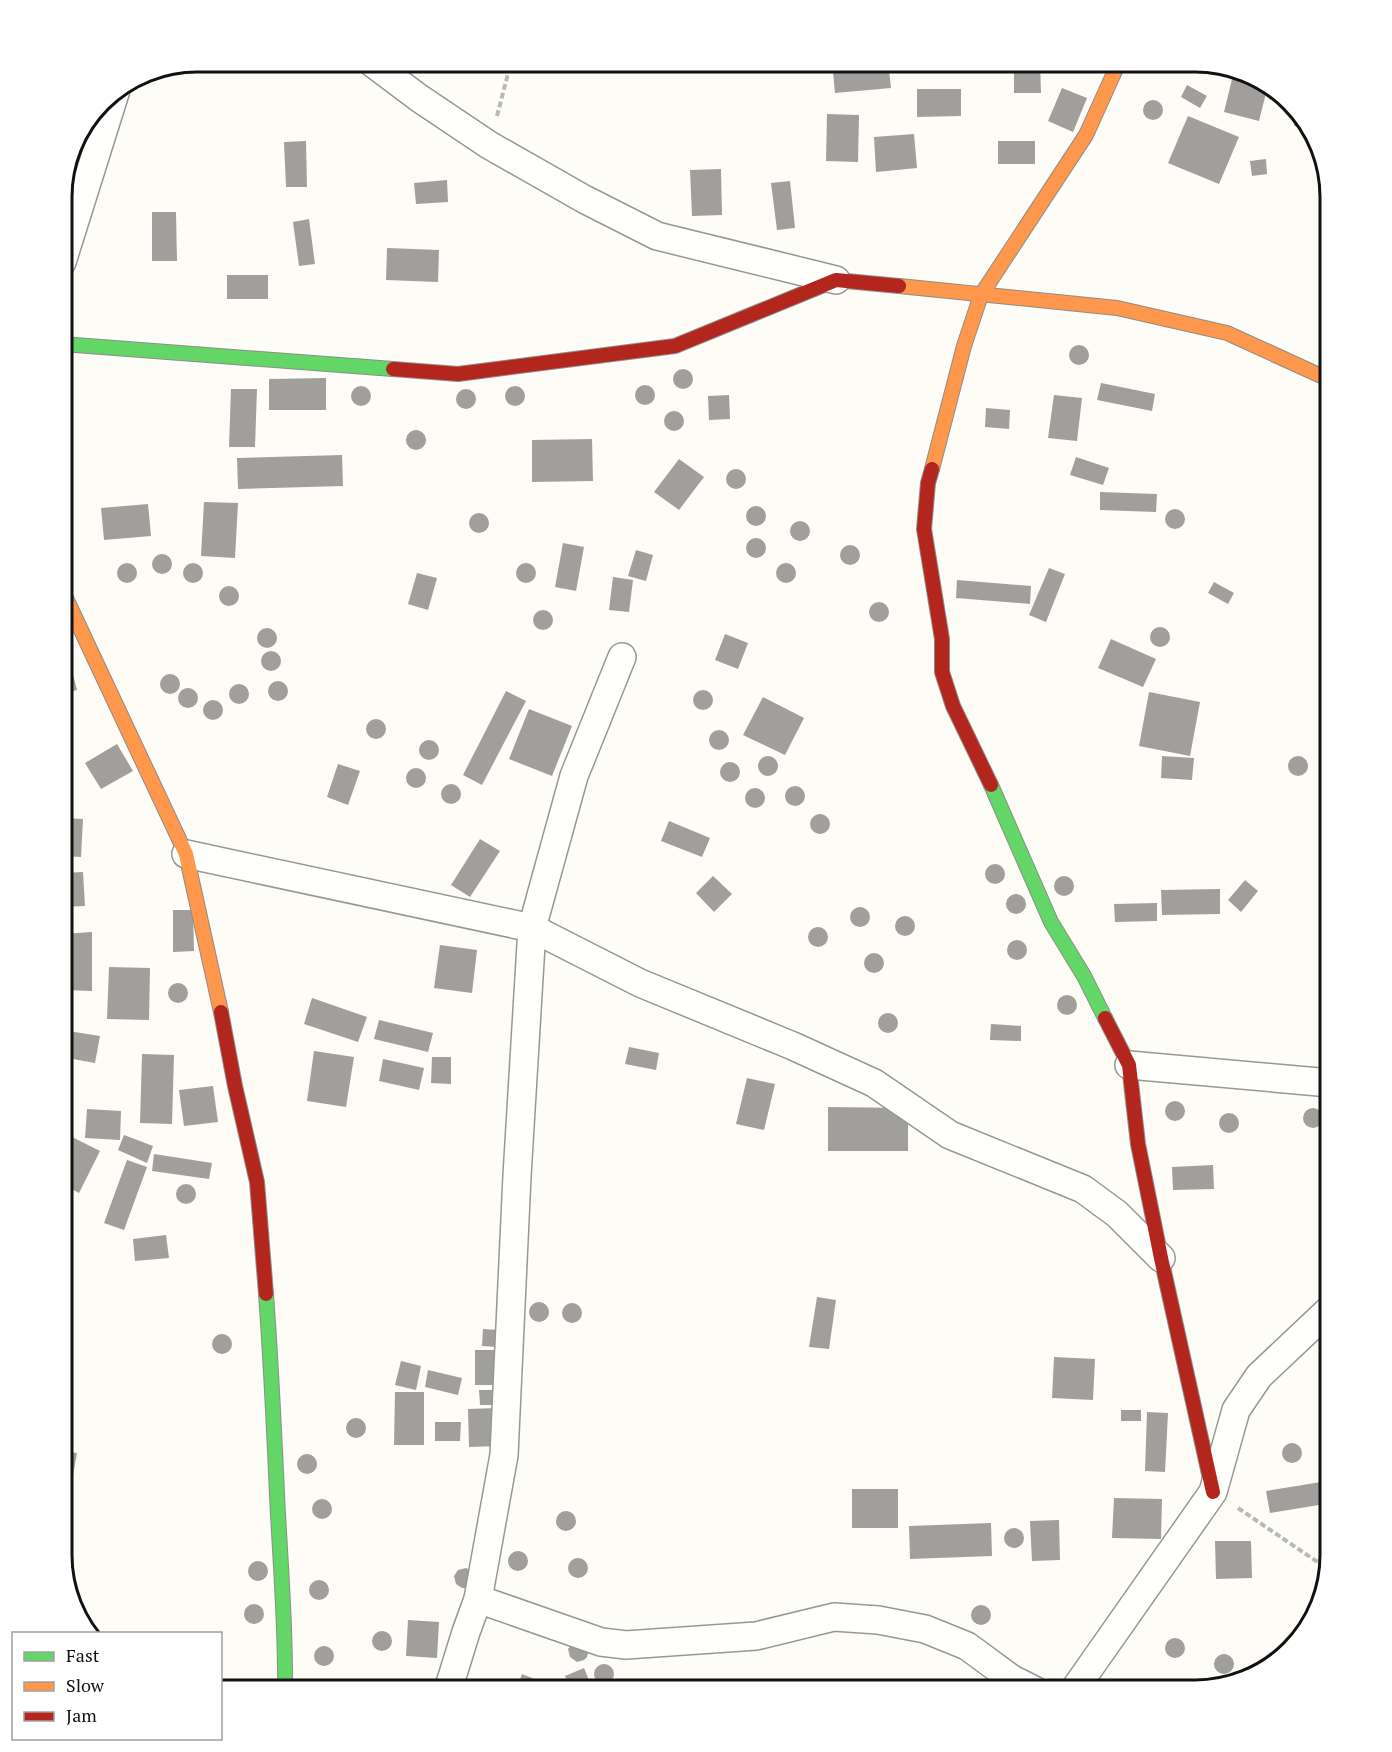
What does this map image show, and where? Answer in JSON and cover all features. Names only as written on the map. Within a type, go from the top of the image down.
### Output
[{"type":"street","points":[[384,72],[489,145],[584,199],[657,236],[836,280],[1117,308],[1227,333],[1320,375]]},
{"type":"street","points":[[1114,72],[1086,135],[981,295],[964,346],[928,483],[924,529],[940,628],[942,672],[953,706],[1002,807],[1051,922],[1084,976],[1129,1065],[1138,1144],[1213,1492]]},
{"type":"street","points":[[72,230],[111,107]]},
{"type":"street","points":[[72,345],[458,374],[675,346],[836,280]]},
{"type":"street","points":[[72,611],[186,854],[257,1182],[273,1380],[286,1646],[285,1680]]},
{"type":"street","points":[[451,1680],[478,1599],[504,1455],[517,1176],[532,928],[574,776],[622,657]]},
{"type":"street","points":[[186,854],[532,928],[640,983],[874,1083],[950,1135],[1083,1189],[1117,1214],[1161,1257]]},
{"type":"street","points":[[1129,1065],[1320,1082]]},
{"type":"street","points":[[1081,1680],[1213,1492],[1236,1410],[1259,1376],[1320,1318]]},
{"type":"street","points":[[478,1599],[602,1642],[626,1645],[756,1636],[834,1617],[878,1620],[925,1629],[967,1646],[1014,1680]]},
{"type":"path","points":[[489,145],[508,72]]},
{"type":"path","points":[[1213,1492],[1320,1562]]},
{"type":"building","points":[[833,72],[889,72],[891,88],[835,93]]},
{"type":"building","points":[[1014,72],[1040,72],[1041,93],[1014,93]]},
{"type":"building","points":[[1232,78],[1243,81],[1266,94],[1259,121],[1224,112]]},
{"type":"building","points":[[1187,85],[1207,96],[1200,108],[1181,97]]},
{"type":"building","points":[[1062,88],[1087,98],[1073,132],[1048,121]]},
{"type":"building","points":[[917,89],[961,89],[961,116],[917,117]]},
{"type":"building","points":[[1153,100],[1160,103],[1163,110],[1160,117],[1153,120],[1146,117],[1143,110],[1146,103]]},
{"type":"building","points":[[827,114],[859,115],[858,162],[826,161]]},
{"type":"building","points":[[1188,116],[1239,137],[1219,184],[1168,163]]},
{"type":"building","points":[[914,134],[917,168],[876,172],[874,137]]},
{"type":"building","points":[[306,141],[307,187],[286,187],[284,142]]},
{"type":"building","points":[[998,141],[1035,141],[1035,164],[998,164]]},
{"type":"building","points":[[1266,159],[1267,174],[1252,176],[1250,161]]},
{"type":"building","points":[[721,169],[722,215],[692,216],[690,170]]},
{"type":"building","points":[[447,180],[448,202],[416,204],[414,183]]},
{"type":"building","points":[[790,181],[795,228],[777,230],[771,183]]},
{"type":"building","points":[[152,212],[176,212],[177,261],[152,261]]},
{"type":"building","points":[[309,219],[315,264],[299,266],[293,222]]},
{"type":"building","points":[[387,248],[439,250],[438,282],[386,280]]},
{"type":"building","points":[[227,275],[268,275],[268,299],[227,299]]},
{"type":"building","points":[[1079,345],[1086,348],[1089,355],[1086,362],[1079,365],[1072,362],[1069,355],[1072,348]]},
{"type":"building","points":[[683,369],[690,372],[693,379],[690,386],[683,389],[676,386],[673,379],[676,372]]},
{"type":"building","points":[[326,378],[326,410],[269,410],[269,379]]},
{"type":"building","points":[[1101,383],[1155,394],[1152,411],[1097,400]]},
{"type":"building","points":[[645,385],[652,388],[655,395],[652,402],[645,405],[638,402],[635,395],[638,388]]},
{"type":"building","points":[[361,386],[368,389],[371,396],[368,403],[361,406],[354,403],[351,396],[354,389]]},
{"type":"building","points":[[515,386],[522,389],[525,396],[522,403],[515,406],[508,403],[505,396],[508,389]]},
{"type":"building","points":[[231,389],[257,389],[255,447],[229,447]]},
{"type":"building","points":[[466,389],[473,392],[476,399],[473,406],[466,409],[459,406],[456,399],[459,392]]},
{"type":"building","points":[[729,395],[730,419],[709,420],[708,396]]},
{"type":"building","points":[[1054,395],[1082,398],[1077,441],[1048,438]]},
{"type":"building","points":[[986,408],[1010,410],[1009,429],[985,427]]},
{"type":"building","points":[[674,411],[681,414],[684,421],[681,428],[674,431],[667,428],[664,421],[667,414]]},
{"type":"building","points":[[416,430],[423,433],[426,440],[423,447],[416,450],[409,447],[406,440],[409,433]]},
{"type":"building","points":[[592,439],[593,481],[532,482],[532,440]]},
{"type":"building","points":[[342,455],[343,486],[238,489],[237,458]]},
{"type":"building","points":[[1076,457],[1109,468],[1103,485],[1070,475]]},
{"type":"building","points":[[679,459],[704,477],[679,510],[654,492]]},
{"type":"building","points":[[736,469],[743,472],[746,479],[743,486],[736,489],[729,486],[726,479],[729,472]]},
{"type":"building","points":[[1100,492],[1157,494],[1156,512],[1100,510]]},
{"type":"building","points":[[204,502],[238,503],[235,558],[201,556]]},
{"type":"building","points":[[148,504],[151,536],[104,540],[101,508]]},
{"type":"building","points":[[756,506],[763,509],[766,516],[763,523],[756,526],[749,523],[746,516],[749,509]]},
{"type":"building","points":[[1175,509],[1182,512],[1185,519],[1182,526],[1175,529],[1168,526],[1165,519],[1168,512]]},
{"type":"building","points":[[479,513],[486,516],[489,523],[486,530],[479,533],[472,530],[469,523],[472,516]]},
{"type":"building","points":[[800,521],[807,524],[810,531],[807,538],[800,541],[793,538],[790,531],[793,524]]},
{"type":"building","points":[[756,538],[763,541],[766,548],[763,555],[756,558],[749,555],[746,548],[749,541]]},
{"type":"building","points":[[563,543],[584,547],[576,591],[555,587]]},
{"type":"building","points":[[846,545],[854,545],[860,551],[860,559],[854,565],[846,565],[840,559],[840,551]]},
{"type":"building","points":[[636,550],[653,555],[646,581],[628,576]]},
{"type":"building","points":[[158,554],[166,554],[172,560],[172,568],[166,574],[158,574],[152,568],[152,560]]},
{"type":"building","points":[[127,563],[134,566],[137,573],[134,580],[127,583],[120,580],[117,573],[120,566]]},
{"type":"building","points":[[193,563],[200,566],[203,573],[200,580],[193,583],[186,580],[183,573],[186,566]]},
{"type":"building","points":[[526,563],[533,566],[536,573],[533,580],[526,583],[519,580],[516,573],[519,566]]},
{"type":"building","points":[[786,563],[793,566],[796,573],[793,580],[786,583],[779,580],[776,573],[779,566]]},
{"type":"building","points":[[1049,568],[1065,574],[1046,622],[1029,615]]},
{"type":"building","points":[[417,573],[437,578],[428,610],[408,604]]},
{"type":"building","points":[[613,577],[633,580],[629,612],[609,610]]},
{"type":"building","points":[[957,580],[1031,586],[1030,604],[956,598]]},
{"type":"building","points":[[1214,582],[1234,593],[1228,604],[1208,593]]},
{"type":"building","points":[[229,586],[236,589],[239,596],[236,603],[229,606],[222,603],[219,596],[222,589]]},
{"type":"building","points":[[879,602],[886,605],[889,612],[886,619],[879,622],[872,619],[869,612],[872,605]]},
{"type":"building","points":[[543,610],[550,613],[553,620],[550,627],[543,630],[536,627],[533,620],[536,613]]},
{"type":"building","points":[[1156,627],[1164,627],[1170,633],[1170,641],[1164,647],[1156,647],[1150,641],[1150,633]]},
{"type":"building","points":[[267,628],[274,631],[277,638],[274,645],[267,648],[260,645],[257,638],[260,631]]},
{"type":"building","points":[[725,634],[748,643],[738,669],[715,660]]},
{"type":"building","points":[[1111,639],[1156,659],[1143,687],[1098,668]]},
{"type":"building","points":[[271,651],[278,654],[281,661],[278,668],[271,671],[264,668],[261,661],[264,654]]},
{"type":"building","points":[[72,671],[77,690],[72,691]]},
{"type":"building","points":[[166,674],[174,674],[180,680],[180,688],[174,694],[166,694],[160,688],[160,680]]},
{"type":"building","points":[[274,681],[282,681],[288,687],[288,695],[282,701],[274,701],[268,695],[268,687]]},
{"type":"building","points":[[239,684],[246,687],[249,694],[246,701],[239,704],[232,701],[229,694],[232,687]]},
{"type":"building","points":[[188,688],[195,691],[198,698],[195,705],[188,708],[181,705],[178,698],[181,691]]},
{"type":"building","points":[[703,690],[710,693],[713,700],[710,707],[703,710],[696,707],[693,700],[696,693]]},
{"type":"building","points":[[506,691],[526,701],[482,785],[463,775]]},
{"type":"building","points":[[1149,692],[1200,702],[1190,756],[1139,746]]},
{"type":"building","points":[[763,697],[804,718],[785,755],[743,735]]},
{"type":"building","points":[[209,700],[217,700],[223,706],[223,714],[217,720],[209,720],[203,714],[203,706]]},
{"type":"building","points":[[529,709],[572,726],[552,776],[509,759]]},
{"type":"building","points":[[376,719],[383,722],[386,729],[383,736],[376,739],[369,736],[366,729],[369,722]]},
{"type":"building","points":[[719,730],[726,733],[729,740],[726,747],[719,750],[712,747],[709,740],[712,733]]},
{"type":"building","points":[[429,740],[436,743],[439,750],[436,757],[429,760],[422,757],[419,750],[422,743]]},
{"type":"building","points":[[117,744],[133,771],[101,789],[85,763]]},
{"type":"building","points":[[768,756],[775,759],[778,766],[775,773],[768,776],[761,773],[758,766],[761,759]]},
{"type":"building","points":[[1162,756],[1194,758],[1192,780],[1161,778]]},
{"type":"building","points":[[1298,756],[1305,759],[1308,766],[1305,773],[1298,776],[1291,773],[1288,766],[1291,759]]},
{"type":"building","points":[[726,762],[734,762],[740,768],[740,776],[734,782],[726,782],[720,776],[720,768]]},
{"type":"building","points":[[338,764],[360,771],[348,805],[327,797]]},
{"type":"building","points":[[416,768],[423,771],[426,778],[423,785],[416,788],[409,785],[406,778],[409,771]]},
{"type":"building","points":[[451,784],[458,787],[461,794],[458,801],[451,804],[444,801],[441,794],[444,787]]},
{"type":"building","points":[[795,786],[802,789],[805,796],[802,803],[795,806],[788,803],[785,796],[788,789]]},
{"type":"building","points":[[751,788],[759,788],[765,794],[765,802],[759,808],[751,808],[745,802],[745,794]]},
{"type":"building","points":[[816,814],[824,814],[830,820],[830,828],[824,834],[816,834],[810,828],[810,820]]},
{"type":"building","points":[[72,818],[83,819],[81,857],[72,857]]},
{"type":"building","points":[[669,821],[710,838],[702,857],[661,841]]},
{"type":"building","points":[[480,839],[500,851],[470,897],[451,885]]},
{"type":"building","points":[[995,864],[1002,867],[1005,874],[1002,881],[995,884],[988,881],[985,874],[988,867]]},
{"type":"building","points":[[83,872],[85,906],[72,907],[72,873]]},
{"type":"building","points":[[713,876],[732,894],[714,912],[696,893]]},
{"type":"building","points":[[1064,876],[1071,879],[1074,886],[1071,893],[1064,896],[1057,893],[1054,886],[1057,879]]},
{"type":"building","points":[[1245,880],[1258,891],[1241,912],[1228,900]]},
{"type":"building","points":[[1220,889],[1220,914],[1162,915],[1161,890]]},
{"type":"building","points":[[1016,894],[1023,897],[1026,904],[1023,911],[1016,914],[1009,911],[1006,904],[1009,897]]},
{"type":"building","points":[[1157,903],[1157,921],[1115,922],[1114,904]]},
{"type":"building","points":[[860,907],[867,910],[870,917],[867,924],[860,927],[853,924],[850,917],[853,910]]},
{"type":"building","points":[[173,910],[193,910],[194,951],[173,952]]},
{"type":"building","points":[[905,916],[912,919],[915,926],[912,933],[905,936],[898,933],[895,926],[898,919]]},
{"type":"building","points":[[818,927],[825,930],[828,937],[825,944],[818,947],[811,944],[808,937],[811,930]]},
{"type":"building","points":[[92,932],[92,991],[72,990],[72,933]]},
{"type":"building","points":[[1013,940],[1021,940],[1027,946],[1027,954],[1021,960],[1013,960],[1007,954],[1007,946]]},
{"type":"building","points":[[440,945],[477,950],[472,993],[434,988]]},
{"type":"building","points":[[874,953],[881,956],[884,963],[881,970],[874,973],[867,970],[864,963],[867,956]]},
{"type":"building","points":[[109,967],[150,968],[149,1020],[107,1019]]},
{"type":"building","points":[[174,983],[182,983],[188,989],[188,997],[182,1003],[174,1003],[168,997],[168,989]]},
{"type":"building","points":[[1067,995],[1074,998],[1077,1005],[1074,1012],[1067,1015],[1060,1012],[1057,1005],[1060,998]]},
{"type":"building","points":[[312,998],[367,1017],[358,1042],[304,1024]]},
{"type":"building","points":[[888,1013],[895,1016],[898,1023],[895,1030],[888,1033],[881,1030],[878,1023],[881,1016]]},
{"type":"building","points":[[379,1020],[433,1033],[428,1052],[374,1039]]},
{"type":"building","points":[[991,1024],[1021,1026],[1021,1041],[990,1040]]},
{"type":"building","points":[[72,1032],[100,1036],[95,1063],[72,1059]]},
{"type":"building","points":[[629,1047],[659,1053],[656,1070],[625,1064]]},
{"type":"building","points":[[314,1051],[354,1057],[346,1107],[307,1101]]},
{"type":"building","points":[[142,1054],[174,1055],[172,1124],[140,1123]]},
{"type":"building","points":[[432,1057],[451,1057],[451,1084],[431,1083]]},
{"type":"building","points":[[383,1059],[424,1068],[419,1090],[379,1081]]},
{"type":"building","points":[[747,1078],[775,1084],[764,1130],[736,1124]]},
{"type":"building","points":[[213,1086],[218,1122],[184,1126],[179,1090]]},
{"type":"building","points":[[1175,1101],[1182,1104],[1185,1111],[1182,1118],[1175,1121],[1168,1118],[1165,1111],[1168,1104]]},
{"type":"building","points":[[828,1107],[908,1108],[908,1151],[828,1151]]},
{"type":"building","points":[[87,1109],[121,1111],[120,1140],[85,1138]]},
{"type":"building","points":[[1309,1109],[1320,1111],[1320,1125],[1309,1127],[1304,1122],[1304,1114]]},
{"type":"building","points":[[1225,1113],[1233,1113],[1239,1119],[1239,1127],[1233,1133],[1225,1133],[1219,1127],[1219,1119]]},
{"type":"building","points":[[124,1135],[153,1146],[147,1163],[118,1150]]},
{"type":"building","points":[[72,1137],[100,1151],[79,1193],[72,1189]]},
{"type":"building","points":[[154,1154],[212,1163],[209,1179],[152,1171]]},
{"type":"building","points":[[127,1160],[147,1167],[124,1230],[104,1223]]},
{"type":"building","points":[[1213,1165],[1214,1189],[1173,1190],[1172,1167]]},
{"type":"building","points":[[186,1184],[193,1187],[196,1194],[193,1201],[186,1204],[179,1201],[176,1194],[179,1187]]},
{"type":"building","points":[[166,1235],[169,1258],[135,1261],[133,1239]]},
{"type":"building","points":[[817,1297],[836,1300],[829,1349],[809,1347]]},
{"type":"building","points":[[535,1302],[543,1302],[549,1308],[549,1316],[543,1322],[535,1322],[529,1316],[529,1308]]},
{"type":"building","points":[[572,1303],[579,1306],[582,1313],[579,1320],[572,1323],[565,1320],[562,1313],[565,1306]]},
{"type":"building","points":[[483,1329],[499,1330],[498,1347],[482,1346]]},
{"type":"building","points":[[222,1334],[229,1337],[232,1344],[229,1351],[222,1354],[215,1351],[212,1344],[215,1337]]},
{"type":"building","points":[[475,1350],[499,1350],[498,1385],[475,1385]]},
{"type":"building","points":[[1054,1357],[1095,1359],[1093,1400],[1052,1398]]},
{"type":"building","points":[[401,1361],[421,1366],[416,1390],[395,1385]]},
{"type":"building","points":[[428,1370],[462,1378],[458,1395],[425,1387]]},
{"type":"building","points":[[479,1390],[499,1390],[499,1405],[480,1405]]},
{"type":"building","points":[[395,1392],[424,1392],[424,1445],[394,1445]]},
{"type":"building","points":[[498,1408],[499,1446],[469,1447],[468,1409]]},
{"type":"building","points":[[1121,1410],[1141,1410],[1141,1421],[1121,1421]]},
{"type":"building","points":[[1147,1412],[1168,1413],[1165,1472],[1145,1471]]},
{"type":"building","points":[[356,1418],[363,1421],[366,1428],[363,1435],[356,1438],[349,1435],[346,1428],[349,1421]]},
{"type":"building","points":[[435,1422],[461,1422],[460,1441],[435,1441]]},
{"type":"building","points":[[1288,1443],[1296,1443],[1302,1449],[1302,1457],[1296,1463],[1288,1463],[1282,1457],[1282,1449]]},
{"type":"building","points":[[72,1452],[77,1453],[72,1481]]},
{"type":"building","points":[[303,1454],[311,1454],[317,1460],[317,1468],[311,1474],[303,1474],[297,1468],[297,1460]]},
{"type":"building","points":[[1320,1482],[1320,1505],[1270,1513],[1266,1491]]},
{"type":"building","points":[[852,1489],[898,1489],[898,1528],[852,1528]]},
{"type":"building","points":[[1114,1498],[1162,1499],[1161,1539],[1112,1538]]},
{"type":"building","points":[[322,1499],[329,1502],[332,1509],[329,1516],[322,1519],[315,1516],[312,1509],[315,1502]]},
{"type":"building","points":[[566,1511],[573,1514],[576,1521],[573,1528],[566,1531],[559,1528],[556,1521],[559,1514]]},
{"type":"building","points":[[1059,1520],[1060,1560],[1032,1561],[1030,1521]]},
{"type":"building","points":[[991,1523],[992,1556],[910,1559],[909,1526]]},
{"type":"building","points":[[1014,1528],[1021,1531],[1024,1538],[1021,1545],[1014,1548],[1007,1545],[1004,1538],[1007,1531]]},
{"type":"building","points":[[1215,1541],[1251,1541],[1252,1578],[1216,1579]]},
{"type":"building","points":[[518,1551],[525,1554],[528,1561],[525,1568],[518,1571],[511,1568],[508,1561],[511,1554]]},
{"type":"building","points":[[578,1558],[585,1561],[588,1568],[585,1575],[578,1578],[571,1575],[568,1568],[571,1561]]},
{"type":"building","points":[[258,1561],[265,1564],[268,1571],[265,1578],[258,1581],[251,1578],[248,1571],[251,1564]]},
{"type":"building","points":[[466,1568],[470,1570],[466,1588],[462,1588],[456,1584],[454,1576],[458,1570]]},
{"type":"building","points":[[315,1580],[323,1580],[329,1586],[329,1594],[323,1600],[315,1600],[309,1594],[309,1586]]},
{"type":"building","points":[[254,1604],[261,1607],[264,1614],[261,1621],[254,1624],[247,1621],[244,1614],[247,1607]]},
{"type":"building","points":[[981,1605],[988,1608],[991,1615],[988,1622],[981,1625],[974,1622],[971,1615],[974,1608]]},
{"type":"building","points":[[408,1620],[439,1622],[437,1658],[406,1656]]},
{"type":"building","points":[[382,1631],[389,1634],[392,1641],[389,1648],[382,1651],[375,1648],[372,1641],[375,1634]]},
{"type":"building","points":[[1175,1638],[1182,1641],[1185,1648],[1182,1655],[1175,1658],[1168,1655],[1165,1648],[1168,1641]]},
{"type":"building","points":[[573,1643],[589,1649],[584,1660],[577,1662],[570,1657],[568,1649]]},
{"type":"building","points":[[324,1646],[331,1649],[334,1656],[331,1663],[324,1666],[317,1663],[314,1656],[317,1649]]},
{"type":"building","points":[[1220,1654],[1228,1654],[1234,1660],[1234,1668],[1228,1674],[1220,1674],[1214,1668],[1214,1660]]},
{"type":"building","points":[[600,1664],[608,1664],[614,1670],[612,1680],[594,1678],[594,1670]]},
{"type":"building","points":[[584,1668],[589,1680],[567,1680],[565,1676]]},
{"type":"building","points":[[522,1674],[537,1680],[520,1680]]},
{"type":"traffic: fast","points":[[72,345],[393,369]]},
{"type":"traffic: fast","points":[[991,785],[1051,922],[1084,976],[1105,1018]]},
{"type":"traffic: fast","points":[[266,1294],[284,1617],[285,1680]]},
{"type":"traffic: slow","points":[[932,469],[964,346],[981,295],[1086,135],[1114,72]]},
{"type":"traffic: slow","points":[[899,286],[1117,308],[1227,333],[1320,375]]},
{"type":"traffic: slow","points":[[72,611],[186,854],[221,1012]]},
{"type":"traffic: jam","points":[[393,369],[458,374],[675,346],[836,280],[899,286]]},
{"type":"traffic: jam","points":[[932,469],[928,483],[924,529],[942,639],[942,672],[953,706],[991,785]]},
{"type":"traffic: jam","points":[[221,1012],[257,1182],[266,1294]]},
{"type":"traffic: jam","points":[[1105,1018],[1129,1065],[1138,1144],[1213,1492]]}]
